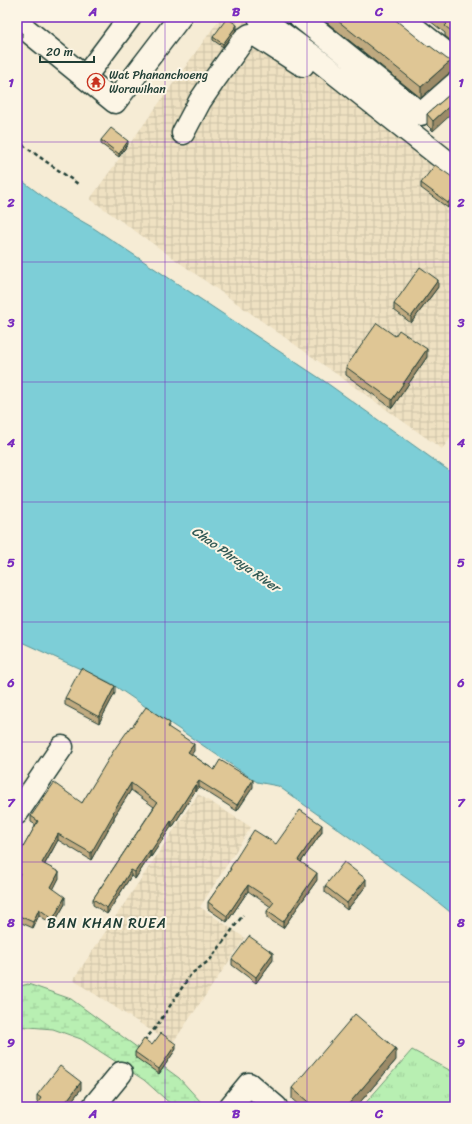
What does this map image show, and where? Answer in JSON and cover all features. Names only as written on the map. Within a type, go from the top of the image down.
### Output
[{"type":"lane","points":[[85,77],[130,17]]},
{"type":"lane","points":[[17,22],[115,102],[180,17]]},
{"type":"lane","points":[[259,17],[313,56],[455,168]]},
{"type":"lane","points":[[300,17],[421,114],[455,84]]},
{"type":"lane","points":[[401,17],[455,60]]},
{"type":"lane","points":[[184,133],[200,101],[214,78],[244,40],[250,35],[257,36],[299,64],[306,66],[313,56]]},
{"type":"lane","points":[[17,813],[62,747]]},
{"type":"lane","points":[[93,1107],[121,1073]]},
{"type":"lane","points":[[230,1107],[249,1084],[276,1107]]},
{"type":"path","points":[[17,142],[78,184]]},
{"type":"path","points":[[140,1046],[156,1026],[191,974],[210,960],[243,915]]},
{"type":"shaded area","points":[[221,17],[243,17],[455,177],[455,432],[442,449],[90,199]]},
{"type":"shaded area","points":[[198,794],[251,827],[200,907],[245,938],[172,1044],[73,980]]},
{"type":"green space","points":[[28,984],[71,999],[179,1078],[201,1102],[201,1107],[174,1107],[144,1080],[81,1039],[53,1029],[17,1026],[17,987]]},
{"type":"green space","points":[[412,1050],[455,1073],[455,1107],[362,1107]]},
{"type":"water","name":"Chao Phraya River","points":[[17,177],[57,207],[92,227],[324,381],[455,475],[455,916],[423,890],[278,786],[257,782],[109,682],[17,640]]},
{"type":"building","points":[[333,17],[392,17],[429,47],[430,46],[452,61],[421,87]]},
{"type":"building","points":[[438,17],[455,17],[455,34],[445,26],[447,24]]},
{"type":"building","points":[[227,18],[237,25],[223,44],[213,37]]},
{"type":"building","points":[[17,29],[22,33],[17,40]]},
{"type":"building","points":[[455,90],[455,101],[433,121],[427,114]]},
{"type":"building","points":[[111,128],[128,141],[119,154],[101,140]]},
{"type":"building","points":[[435,165],[455,179],[455,193],[448,203],[421,183]]},
{"type":"building","points":[[420,267],[438,280],[411,317],[394,304]]},
{"type":"building","points":[[377,323],[395,336],[399,330],[427,349],[392,400],[346,367]]},
{"type":"building","points":[[81,668],[115,686],[99,717],[65,698]]},
{"type":"building","points":[[146,707],[170,723],[168,727],[194,744],[188,752],[214,770],[220,760],[253,780],[237,805],[199,781],[135,872],[131,870],[107,908],[93,899],[157,803],[131,783],[113,812],[114,813],[91,853],[58,834],[42,863],[59,872],[51,887],[65,897],[53,919],[39,909],[33,922],[17,915],[17,880],[20,873],[17,871],[17,858],[38,821],[31,816],[54,783],[82,803],[114,750]]},
{"type":"building","points":[[300,810],[322,825],[298,860],[317,873],[283,922],[267,911],[274,902],[248,885],[227,916],[208,902],[231,869],[230,868],[254,830],[276,844]]},
{"type":"building","points":[[344,862],[366,879],[347,903],[325,886]]},
{"type":"building","points":[[249,936],[273,953],[256,977],[232,959]]},
{"type":"building","points":[[355,1014],[396,1049],[346,1107],[314,1107],[292,1088]]},
{"type":"building","points":[[161,1033],[176,1044],[159,1069],[135,1052],[144,1039],[152,1045]]},
{"type":"building","points":[[60,1066],[81,1082],[62,1107],[35,1107],[41,1098],[37,1095]]},
{"type":"place","name":"Wat Phananchoeng Worawihan","points":[[96,82]]},
{"type":"district","name":"BAN KHAN RUEA","points":[[107,923]]}]
